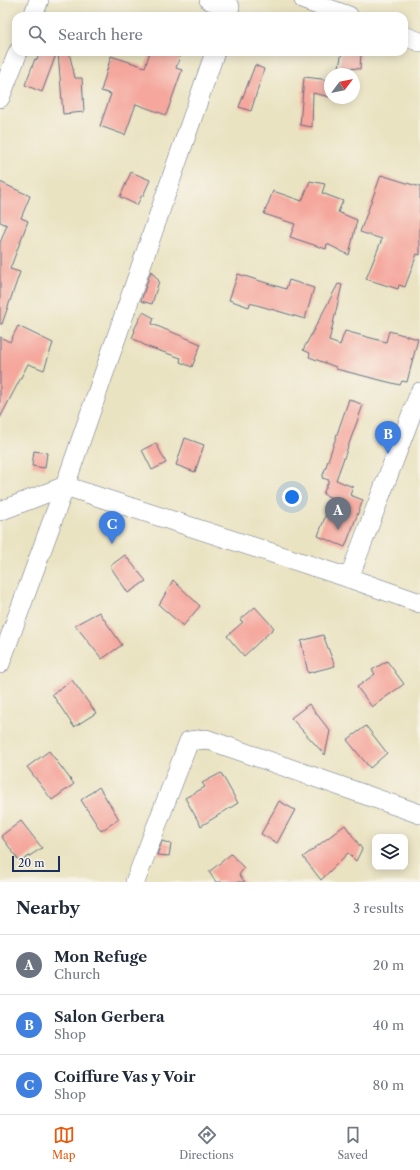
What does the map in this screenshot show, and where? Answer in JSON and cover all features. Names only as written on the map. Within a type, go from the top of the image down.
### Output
[{"type":"street","points":[[34,12],[39,0]]},
{"type":"street","points":[[209,0],[230,8]]},
{"type":"street","points":[[304,0],[337,12]]},
{"type":"street","points":[[408,38],[420,42]]},
{"type":"street","points":[[0,98],[16,56]]},
{"type":"street","points":[[0,664],[65,486],[214,56]]},
{"type":"street","points":[[349,578],[420,392]]},
{"type":"street","points":[[0,511],[65,486],[349,578],[420,603]]},
{"type":"street","points":[[135,882],[189,741],[206,739],[420,814]]},
{"type":"building","points":[[38,56],[56,56],[42,92],[25,85],[35,59],[37,60]]},
{"type":"building","points":[[58,56],[70,56],[75,78],[82,78],[84,112],[63,114]]},
{"type":"building","points":[[111,56],[145,67],[149,56],[180,57],[176,68],[182,70],[166,115],[136,104],[125,135],[100,126],[111,94],[101,91]]},
{"type":"building","points":[[341,56],[361,56],[360,69],[339,67]]},
{"type":"building","points":[[255,65],[264,69],[251,111],[239,107]]},
{"type":"building","points":[[304,77],[324,79],[324,96],[313,93],[312,127],[300,125]]},
{"type":"building","points":[[131,172],[150,180],[137,205],[120,197]]},
{"type":"building","points":[[381,175],[420,187],[420,255],[417,254],[405,287],[399,285],[398,289],[366,279],[382,239],[360,232]]},
{"type":"building","points":[[310,181],[325,184],[322,193],[343,201],[338,212],[357,220],[349,255],[327,244],[326,249],[290,237],[295,224],[264,214],[273,191],[302,201]]},
{"type":"building","points":[[0,182],[30,196],[21,218],[28,221],[10,269],[20,272],[2,324],[0,324],[0,243],[7,225],[0,222]]},
{"type":"building","points":[[151,271],[159,281],[152,304],[141,301]]},
{"type":"building","points":[[238,274],[286,289],[289,280],[314,288],[305,319],[250,303],[249,307],[229,300]]},
{"type":"building","points":[[338,284],[342,285],[329,341],[340,345],[345,331],[386,342],[389,331],[418,339],[407,382],[402,381],[400,385],[336,369],[336,367],[309,357],[310,353],[303,350]]},
{"type":"building","points":[[143,312],[154,318],[152,324],[201,344],[192,367],[180,362],[181,358],[148,347],[132,338],[135,331],[134,330]]},
{"type":"building","points":[[18,326],[53,343],[44,370],[28,364],[0,418],[0,337],[10,342]]},
{"type":"building","points":[[349,399],[363,405],[336,480],[353,487],[350,495],[363,500],[345,547],[318,536],[332,498],[323,494],[329,480],[322,478]]},
{"type":"building","points":[[185,438],[204,445],[195,472],[176,465]]},
{"type":"building","points":[[156,443],[166,463],[152,470],[142,450]]},
{"type":"building","points":[[34,451],[47,453],[45,468],[32,466]]},
{"type":"building","points":[[125,555],[146,581],[128,593],[110,566]]},
{"type":"building","points":[[173,580],[200,606],[183,626],[159,605]]},
{"type":"building","points":[[255,607],[274,628],[244,656],[227,636],[243,622],[240,620]]},
{"type":"building","points":[[99,612],[122,645],[102,659],[75,625]]},
{"type":"building","points":[[323,635],[335,666],[308,673],[301,641]]},
{"type":"building","points":[[387,661],[404,684],[372,707],[357,687],[375,674],[372,670]]},
{"type":"building","points":[[72,680],[96,713],[74,727],[52,694]]},
{"type":"building","points":[[309,704],[330,731],[325,755],[291,718]]},
{"type":"building","points":[[366,726],[387,753],[370,768],[347,740]]},
{"type":"building","points":[[49,751],[74,784],[52,800],[27,767]]},
{"type":"building","points":[[221,773],[238,803],[201,826],[185,798],[205,787],[202,783]]},
{"type":"building","points":[[99,787],[119,819],[101,831],[81,800]]},
{"type":"building","points":[[279,801],[295,810],[277,843],[261,834]]},
{"type":"building","points":[[21,821],[42,848],[20,862],[1,836]]},
{"type":"building","points":[[345,825],[362,849],[356,861],[348,853],[321,880],[303,857]]},
{"type":"building","points":[[162,841],[171,844],[169,856],[157,855]]},
{"type":"building","points":[[231,854],[244,868],[239,875],[245,882],[216,882],[209,872]]},
{"type":"place","name":"Salon Gerbera","points":[[388,454]]},
{"type":"place","name":"Mon Refuge","points":[[338,530]]},
{"type":"place","name":"Coiffure Vas y Voir","points":[[112,544]]}]
